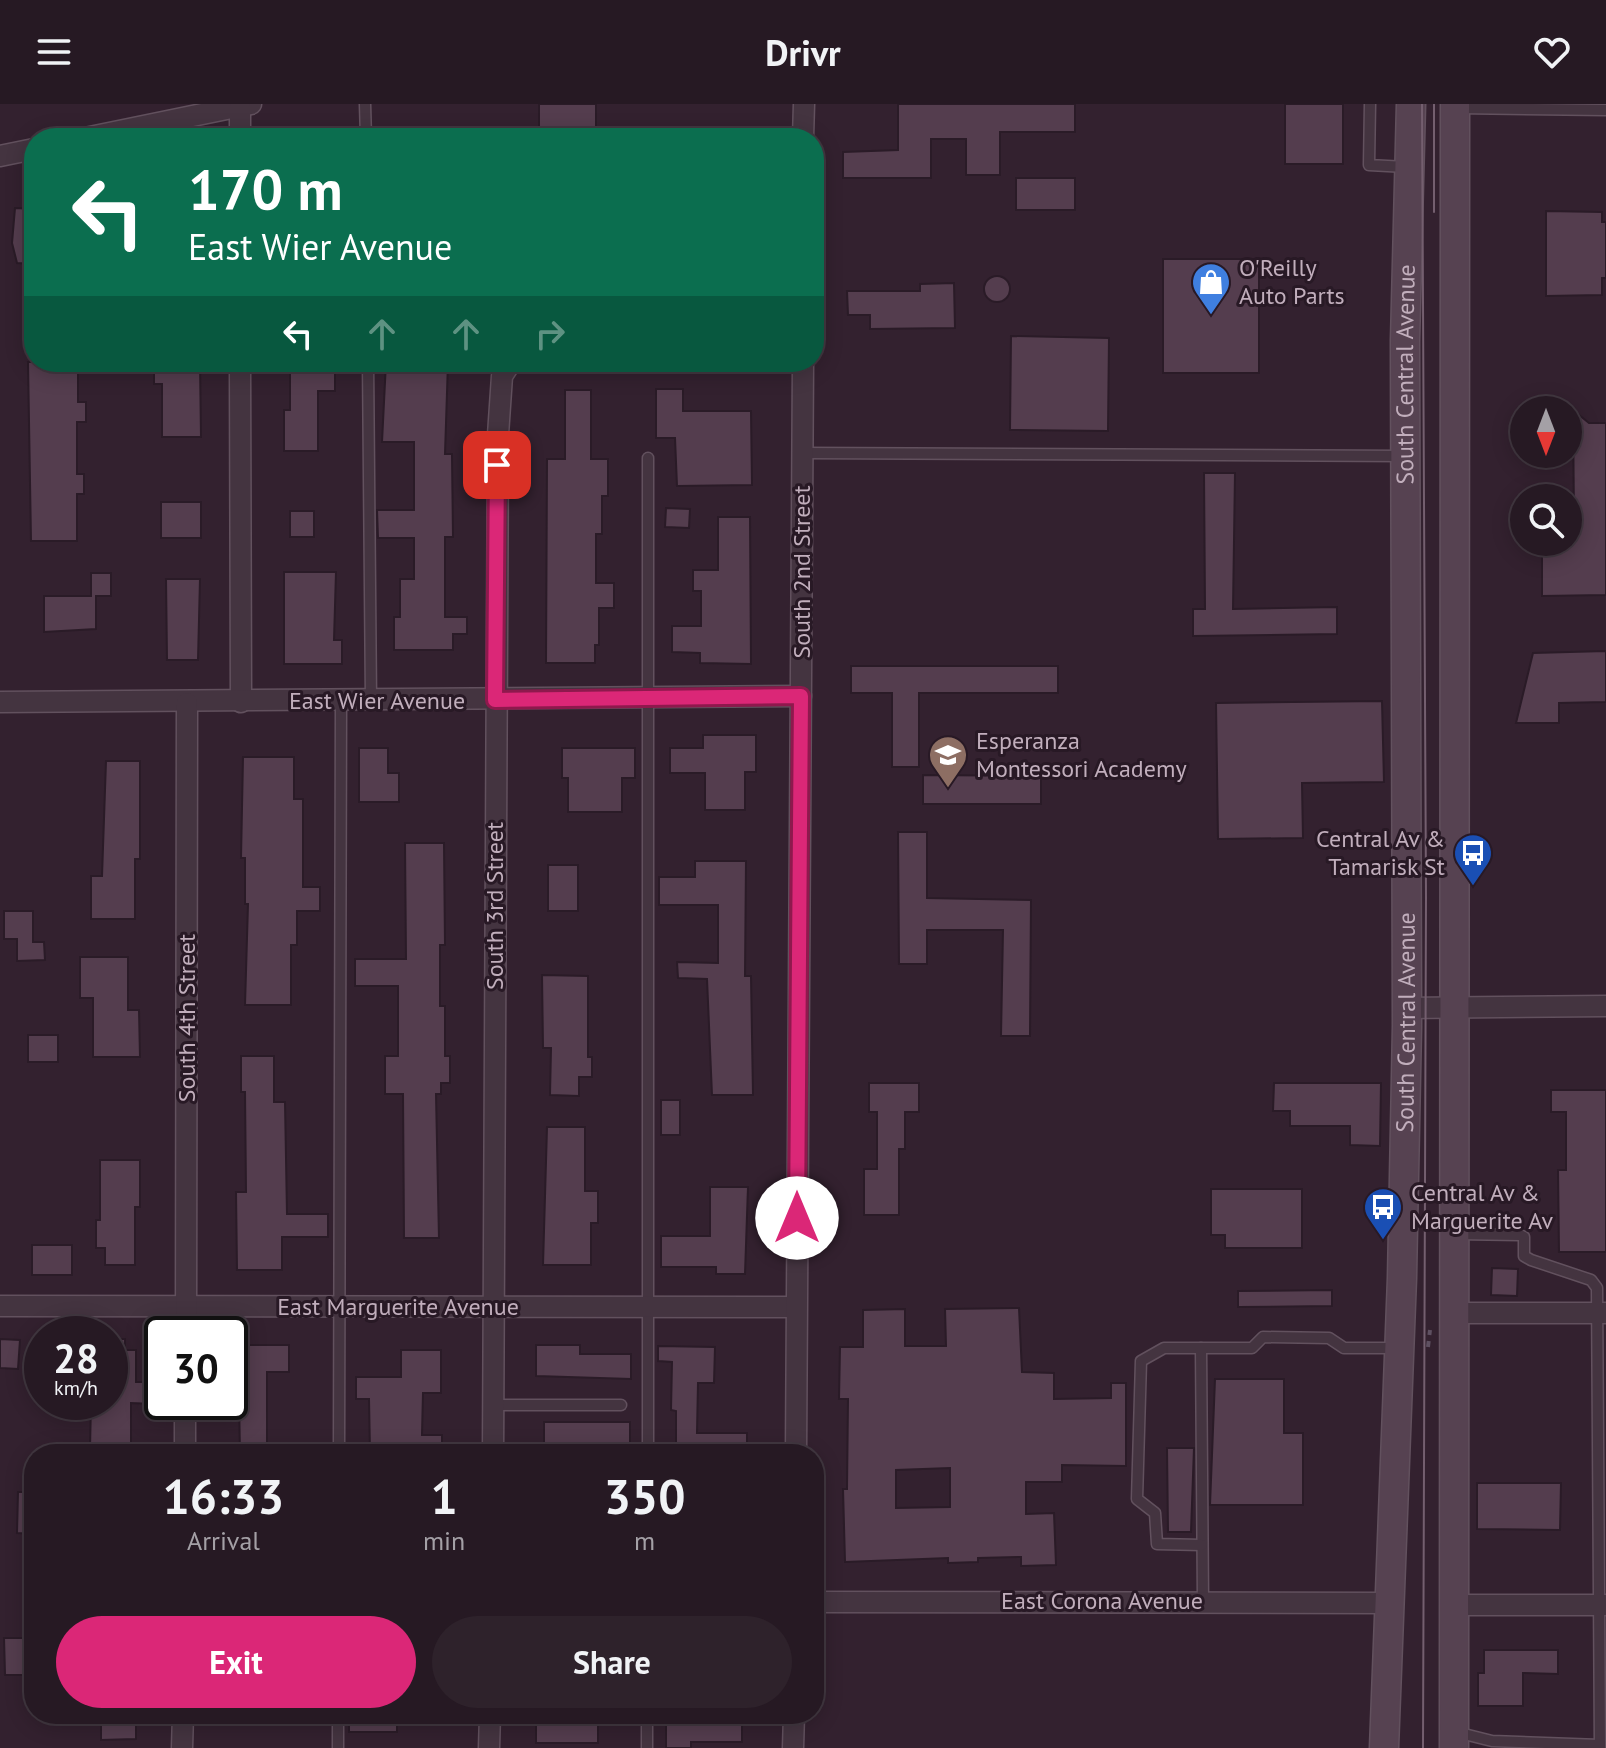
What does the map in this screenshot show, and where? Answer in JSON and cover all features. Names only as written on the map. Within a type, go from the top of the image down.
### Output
[{"type":"main road","name":"South Central Avenue","points":[[1384,1748],[1399,1348],[1405,1008],[1405,341],[1412,167],[1411,104]]},
{"type":"main road","name":"South Central Avenue","points":[[1454,1740],[1457,1007],[1455,106]]},
{"type":"street","points":[[803,128],[804,104]]},
{"type":"street","points":[[134,128],[246,105],[242,128]]},
{"type":"street","points":[[0,156],[24,151]]},
{"type":"street","points":[[240,372],[241,702]]},
{"type":"street","name":"South 3rd Street","points":[[493,1444],[495,700],[498,435],[505,372]]},
{"type":"street","name":"South 2nd Street","points":[[796,1444],[803,372]]},
{"type":"street","name":"East Wier Avenue","points":[[0,702],[341,702],[801,696]]},
{"type":"street","name":"South 4th Street","points":[[186,1316],[187,703]]},
{"type":"street","points":[[1405,1008],[1606,1006]]},
{"type":"street","name":"East Marguerite Avenue","points":[[0,1306],[796,1307]]},
{"type":"street","points":[[1456,1313],[1601,1313]]},
{"type":"street","points":[[185,1420],[185,1444]]},
{"type":"street","name":"East Corona Avenue","points":[[824,1602],[1390,1603]]},
{"type":"street","points":[[1453,1605],[1602,1605]]},
{"type":"street","points":[[182,1748],[183,1724]]},
{"type":"street","points":[[489,1748],[490,1724]]},
{"type":"street","points":[[793,1748],[794,1724]]},
{"type":"lane","points":[[365,104],[366,128]]},
{"type":"lane","points":[[1370,104],[1369,165],[1412,167]]},
{"type":"lane","points":[[1455,106],[1606,110]]},
{"type":"lane","points":[[368,372],[371,701]]},
{"type":"lane","points":[[803,453],[1406,456]]},
{"type":"lane","points":[[648,458],[648,1444]]},
{"type":"lane","points":[[339,1444],[341,702]]},
{"type":"lane","points":[[1454,1740],[1600,1747],[1602,1605],[1601,1313],[1595,1283],[1524,1256],[1522,1236],[1456,1234]]},
{"type":"lane","points":[[1202,1545],[1157,1544],[1155,1513],[1137,1499],[1141,1361],[1164,1348],[1252,1348],[1263,1337],[1329,1338],[1344,1348],[1399,1348]]},
{"type":"lane","points":[[1201,1348],[1203,1601]]},
{"type":"lane","points":[[494,1405],[621,1405]]},
{"type":"lane","points":[[338,1724],[338,1748]]},
{"type":"lane","points":[[647,1724],[647,1748]]},
{"type":"building","points":[[539,104],[596,104],[596,128],[539,128]]},
{"type":"building","points":[[898,104],[1075,104],[1075,132],[1000,132],[1000,175],[966,175],[966,139],[931,139],[931,178],[843,178],[843,152],[898,150]]},
{"type":"building","points":[[1285,104],[1343,104],[1343,164],[1285,164]]},
{"type":"building","points":[[1016,178],[1075,178],[1075,210],[1016,210]]},
{"type":"building","points":[[15,208],[24,208],[24,263],[17,263],[12,243]]},
{"type":"building","points":[[1546,211],[1602,212],[1602,222],[1606,222],[1606,278],[1602,278],[1602,295],[1546,296]]},
{"type":"building","name":"O'Reilly Auto Parts","points":[[1163,259],[1259,259],[1259,373],[1163,373]]},
{"type":"building","points":[[997,276],[1006,280],[1010,289],[1006,298],[997,302],[988,298],[984,289],[988,280]]},
{"type":"building","points":[[954,283],[955,328],[870,329],[870,315],[848,315],[847,291],[920,291],[920,284]]},
{"type":"building","points":[[1011,336],[1109,338],[1108,431],[1010,430]]},
{"type":"building","points":[[28,372],[78,372],[78,402],[86,402],[86,422],[77,422],[77,474],[84,474],[84,494],[77,494],[77,541],[31,541]]},
{"type":"building","points":[[154,372],[200,372],[201,437],[162,437],[162,384],[154,384]]},
{"type":"building","points":[[290,372],[335,372],[335,391],[318,391],[318,451],[284,451],[284,410],[290,410]]},
{"type":"building","points":[[386,372],[448,372],[445,454],[452,454],[453,537],[445,537],[445,617],[467,617],[467,634],[453,634],[453,650],[394,650],[394,617],[400,617],[400,579],[414,579],[414,538],[378,538],[377,510],[414,510],[414,442],[382,442]]},
{"type":"building","points":[[656,389],[683,389],[683,411],[751,411],[752,485],[677,486],[675,438],[656,438]]},
{"type":"building","points":[[565,390],[591,390],[591,459],[608,459],[608,496],[602,496],[602,534],[596,534],[596,583],[614,583],[614,608],[599,608],[599,645],[595,645],[595,663],[546,663],[547,459],[565,459]]},
{"type":"building","points":[[1582,417],[1589,423],[1606,423],[1606,595],[1542,596],[1542,556],[1582,556],[1582,484],[1574,484],[1574,468],[1582,468]]},
{"type":"building","points":[[1204,473],[1235,473],[1233,609],[1337,607],[1337,634],[1193,636],[1193,609],[1205,609]]},
{"type":"building","points":[[161,502],[201,502],[201,538],[161,538]]},
{"type":"building","points":[[666,508],[690,509],[689,528],[665,527]]},
{"type":"building","points":[[290,511],[314,511],[314,537],[290,537]]},
{"type":"building","points":[[718,517],[750,517],[751,664],[700,663],[700,653],[672,652],[672,626],[701,626],[701,591],[693,591],[693,570],[718,570]]},
{"type":"building","points":[[284,572],[336,572],[334,640],[342,640],[342,664],[284,664]]},
{"type":"building","points":[[91,573],[111,573],[111,596],[96,596],[96,629],[44,632],[44,596],[91,596]]},
{"type":"building","points":[[166,579],[200,579],[198,660],[167,660]]},
{"type":"building","points":[[1606,651],[1606,702],[1559,703],[1559,723],[1516,723],[1533,653]]},
{"type":"building","points":[[851,666],[1058,666],[1058,693],[919,693],[919,767],[892,767],[892,693],[851,693]]},
{"type":"building","points":[[1382,701],[1384,782],[1302,783],[1303,838],[1218,839],[1216,703]]},
{"type":"building","points":[[703,735],[756,735],[756,772],[745,772],[745,810],[705,810],[705,773],[670,773],[670,748],[703,748]]},
{"type":"building","points":[[359,748],[388,748],[388,773],[399,773],[399,802],[359,802]]},
{"type":"building","points":[[562,748],[635,748],[635,778],[622,778],[622,812],[568,812],[568,778],[562,778]]},
{"type":"building","points":[[243,757],[294,757],[294,799],[303,799],[303,887],[320,887],[320,911],[297,911],[297,945],[291,945],[291,1005],[245,1005],[248,904],[245,904],[245,858],[241,858]]},
{"type":"building","points":[[106,761],[140,761],[140,859],[135,859],[135,919],[91,919],[91,876],[102,876]]},
{"type":"building","points":[[923,775],[1041,776],[1041,804],[923,804]]},
{"type":"building","points":[[898,832],[927,832],[927,898],[1031,900],[1030,1036],[1001,1036],[1003,930],[927,930],[927,964],[899,964]]},
{"type":"building","points":[[405,843],[444,843],[445,945],[440,945],[440,1006],[445,1006],[445,1056],[450,1056],[450,1083],[441,1083],[441,1094],[436,1094],[439,1238],[404,1238],[403,1094],[385,1094],[385,1056],[398,1056],[398,986],[355,986],[355,959],[406,959]]},
{"type":"building","points":[[695,861],[746,861],[745,976],[751,976],[753,1095],[712,1095],[707,979],[678,978],[677,962],[718,963],[718,905],[659,905],[659,877],[695,877]]},
{"type":"building","points":[[548,865],[578,865],[578,911],[548,911]]},
{"type":"building","points":[[4,911],[33,911],[33,942],[44,942],[45,960],[17,961],[17,939],[4,939]]},
{"type":"building","points":[[80,957],[128,957],[128,1010],[139,1010],[140,1057],[93,1057],[93,998],[80,998]]},
{"type":"building","points":[[542,975],[588,976],[588,1057],[592,1057],[592,1077],[579,1077],[579,1096],[550,1095],[551,1048],[543,1048]]},
{"type":"building","points":[[28,1035],[58,1035],[58,1062],[28,1062]]},
{"type":"building","points":[[241,1056],[274,1056],[274,1102],[285,1102],[287,1214],[328,1214],[328,1237],[282,1237],[282,1270],[237,1270],[236,1192],[246,1192],[245,1092],[241,1092]]},
{"type":"building","points":[[869,1083],[919,1083],[919,1112],[905,1112],[905,1149],[899,1149],[899,1215],[864,1215],[864,1169],[877,1169],[877,1112],[869,1112]]},
{"type":"building","points":[[1274,1083],[1381,1083],[1380,1146],[1350,1145],[1350,1126],[1290,1126],[1290,1111],[1273,1111]]},
{"type":"building","points":[[1551,1090],[1606,1090],[1606,1252],[1559,1252],[1558,1170],[1566,1170],[1566,1112],[1551,1112]]},
{"type":"building","points":[[661,1100],[680,1100],[680,1135],[661,1135]]},
{"type":"building","points":[[547,1127],[585,1127],[585,1191],[598,1191],[598,1223],[591,1223],[591,1265],[543,1265]]},
{"type":"building","points":[[100,1160],[140,1160],[140,1207],[135,1207],[135,1265],[105,1265],[105,1248],[96,1248],[96,1220],[100,1220]]},
{"type":"building","points":[[710,1187],[748,1187],[745,1274],[716,1274],[716,1267],[661,1267],[661,1236],[710,1236]]},
{"type":"building","points":[[1211,1189],[1302,1189],[1302,1248],[1225,1248],[1225,1235],[1211,1235]]},
{"type":"building","points":[[32,1245],[72,1245],[72,1275],[32,1275]]},
{"type":"building","points":[[1492,1268],[1518,1269],[1517,1296],[1491,1295]]},
{"type":"building","points":[[1332,1290],[1332,1306],[1238,1307],[1238,1291]]},
{"type":"building","points":[[1019,1308],[1022,1372],[1054,1373],[1054,1399],[1111,1398],[1111,1383],[1126,1383],[1126,1466],[1062,1465],[1062,1482],[1026,1482],[1026,1514],[1054,1513],[1056,1565],[1021,1566],[1021,1557],[978,1558],[978,1562],[948,1563],[948,1558],[845,1562],[843,1489],[847,1489],[848,1399],[839,1399],[840,1347],[863,1347],[863,1310],[905,1309],[905,1346],[946,1346],[945,1309]],"holes":[[[950,1468],[950,1507],[896,1508],[896,1470]]]},
{"type":"building","points":[[0,1339],[20,1340],[18,1369],[0,1368]]},
{"type":"building","points":[[248,1345],[289,1345],[289,1372],[267,1372],[267,1444],[240,1444],[239,1420],[248,1420]]},
{"type":"building","points":[[536,1345],[580,1345],[580,1354],[631,1354],[631,1379],[536,1376]]},
{"type":"building","points":[[658,1346],[715,1347],[714,1383],[698,1383],[697,1433],[747,1433],[747,1444],[676,1444],[676,1411],[671,1410],[672,1362],[658,1361]]},
{"type":"building","points":[[128,1350],[136,1350],[136,1382],[144,1382],[144,1404],[131,1403],[131,1444],[90,1444],[91,1420],[128,1420]]},
{"type":"building","points":[[401,1350],[441,1350],[441,1393],[423,1393],[422,1435],[442,1435],[442,1444],[370,1444],[369,1399],[356,1399],[356,1377],[401,1377]]},
{"type":"building","points":[[1215,1379],[1284,1379],[1284,1433],[1303,1433],[1303,1505],[1210,1505]]},
{"type":"building","points":[[544,1422],[630,1422],[630,1444],[544,1444]]},
{"type":"building","points":[[1167,1448],[1194,1448],[1191,1532],[1168,1532]]},
{"type":"building","points":[[1477,1483],[1561,1483],[1560,1530],[1477,1529]]},
{"type":"building","points":[[18,1492],[24,1492],[24,1533],[17,1533]]},
{"type":"building","points":[[4,1638],[24,1638],[24,1675],[5,1675]]},
{"type":"building","points":[[1484,1650],[1558,1650],[1558,1674],[1523,1673],[1523,1706],[1478,1706],[1478,1673],[1484,1673]]},
{"type":"building","points":[[101,1724],[136,1724],[136,1739],[101,1740]]},
{"type":"building","points":[[349,1724],[397,1724],[397,1732],[349,1732]]},
{"type":"building","points":[[536,1724],[598,1724],[598,1743],[536,1743]]},
{"type":"building","points":[[666,1724],[742,1724],[742,1742],[691,1742],[691,1748],[666,1748]]},
{"type":"tram line","points":[[1422,104],[1426,898],[1423,1748]]},
{"type":"tram line","points":[[1434,104],[1434,212]]},
{"type":"place","name":"O'Reilly Auto Parts","points":[[1211,316]]},
{"type":"place","name":"Esperanza Montessori Academy","points":[[948,789]]},
{"type":"place","name":"Central Av & Tamarisk St","points":[[1473,887]]},
{"type":"place","name":"Central Av & Marguerite Av","points":[[1383,1241]]},
{"type":"route","points":[[497,465],[495,700],[801,696],[797,1218]]}]
